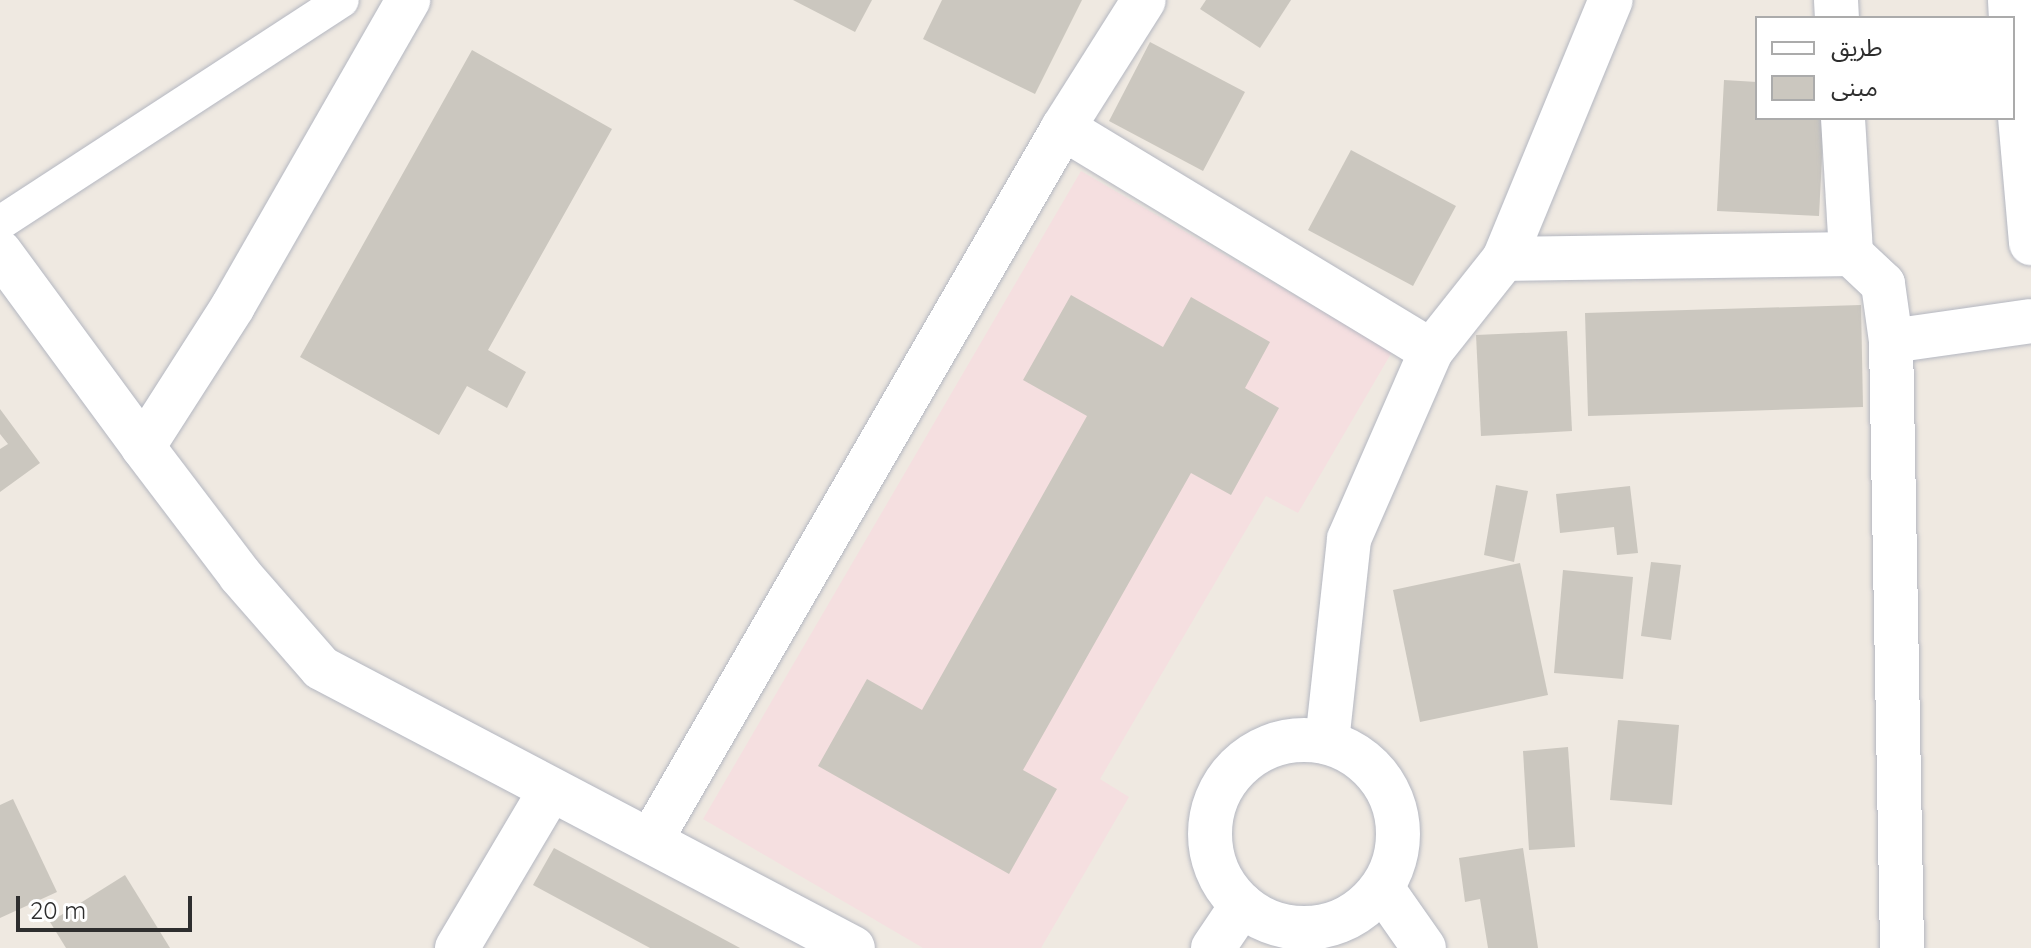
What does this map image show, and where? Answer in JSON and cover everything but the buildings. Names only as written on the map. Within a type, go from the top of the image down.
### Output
[{"type":"street","points":[[143,447],[233,306],[408,0]]},
{"type":"street","points":[[652,838],[1063,128],[1144,0]]},
{"type":"street","points":[[1327,742],[1349,539],[1431,351],[1504,259],[1611,0]]},
{"type":"street","points":[[2015,60],[2031,243]]},
{"type":"street","points":[[1843,120],[1851,254],[1883,284],[1891,341],[1902,948]]},
{"type":"street","points":[[1063,128],[1431,351]]},
{"type":"street","points":[[0,252],[240,575],[321,668],[550,791],[652,838],[853,948]]},
{"type":"street","points":[[1504,259],[1851,254]]},
{"type":"street","points":[[1891,341],[2031,321]]},
{"type":"street","points":[[1296,739],[1327,742],[1354,753],[1377,773],[1392,800],[1399,830],[1395,860],[1382,888],[1361,909],[1332,924],[1301,928],[1269,922],[1242,905],[1222,880],[1211,849],[1211,818],[1223,787],[1241,763],[1267,747],[1296,739]]},
{"type":"street","points":[[457,948],[550,791]]},
{"type":"street","points":[[1382,888],[1424,948]]},
{"type":"street","points":[[1213,948],[1242,905]]},
{"type":"lane","points":[[0,223],[342,0]]},
{"type":"shaded area","points":[[1081,171],[1392,352],[1298,513],[1266,496],[1100,779],[1129,797],[1041,948],[923,948],[703,819]]}]
